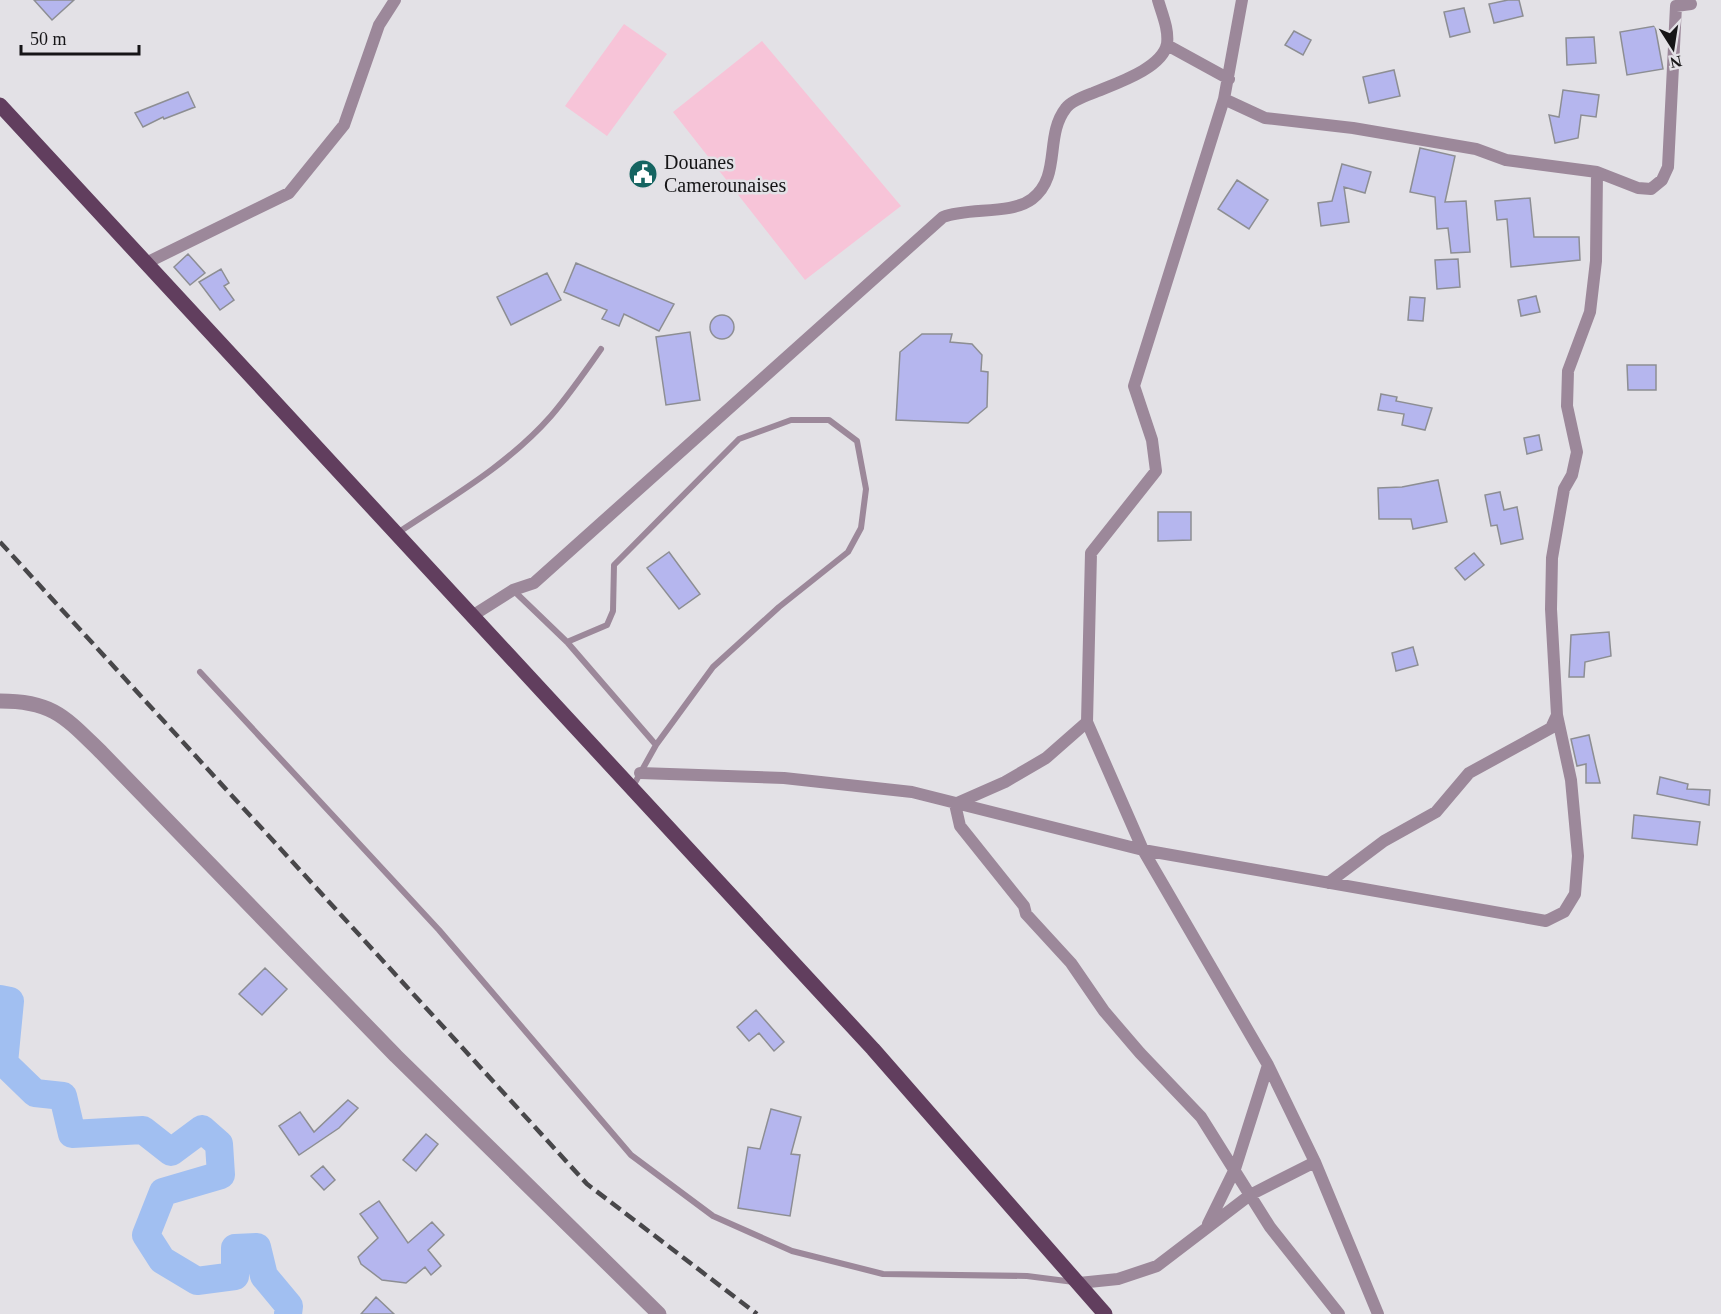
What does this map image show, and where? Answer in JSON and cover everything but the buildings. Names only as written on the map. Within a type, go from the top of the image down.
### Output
[{"type":"main road","points":[[0,105],[873,1049],[1105,1314]]},
{"type":"street","points":[[146,263],[288,193],[344,125],[379,25],[395,0]]},
{"type":"street","points":[[472,616],[513,590],[534,583],[943,217],[956,212],[999,209],[1030,201],[1045,187],[1053,162],[1057,124],[1067,107],[1158,61],[1167,45],[1166,23],[1158,0]]},
{"type":"street","points":[[1242,0],[1224,99],[1134,386],[1152,440],[1156,471],[1091,553],[1087,722],[1143,850],[1268,1065],[1315,1162],[1378,1314]]},
{"type":"street","points":[[1224,99],[1265,118],[1353,128],[1476,149],[1506,160],[1597,172],[1638,188],[1651,189],[1662,180],[1668,167],[1676,6],[1691,4]]},
{"type":"street","points":[[1167,45],[1229,79]]},
{"type":"street","points":[[640,773],[784,778],[912,792],[1143,850],[1546,921],[1564,912],[1575,894],[1578,856],[1571,780],[1557,715],[1551,609],[1552,558],[1564,489],[1572,475],[1577,452],[1567,406],[1568,371],[1590,312],[1596,261],[1597,172]]},
{"type":"street","points":[[0,701],[23,701],[60,712],[396,1056],[659,1314]]},
{"type":"street","points":[[1328,883],[1384,841],[1436,812],[1469,773],[1551,728],[1557,715]]},
{"type":"street","points":[[956,804],[1005,782],[1046,759],[1087,722]]},
{"type":"street","points":[[956,804],[960,826],[1024,906],[1026,914],[1071,963],[1104,1011],[1140,1053],[1201,1117],[1270,1227],[1339,1314]]},
{"type":"street","points":[[1207,1227],[1235,1169],[1268,1065]]},
{"type":"street","points":[[1080,1283],[1118,1279],[1157,1266],[1250,1195],[1315,1162]]},
{"type":"lane","points":[[396,534],[478,480],[522,445],[562,403],[601,349]]},
{"type":"lane","points":[[567,642],[607,625],[613,612],[614,565],[739,439],[791,420],[829,420],[856,441],[866,489],[861,528],[848,552],[779,607],[713,667],[656,745],[632,789]]},
{"type":"lane","points":[[513,590],[567,642],[656,745]]},
{"type":"lane","points":[[200,672],[439,930],[631,1155],[713,1216],[792,1251],[883,1274],[1015,1276],[1080,1283]]},
{"type":"shaded area","points":[[624,24],[667,54],[607,136],[565,106]]},
{"type":"shaded area","points":[[762,41],[901,206],[805,280],[673,112]]},
{"type":"waterway","points":[[0,999],[10,1001],[4,1063],[35,1093],[63,1096],[72,1134],[143,1130],[171,1152],[202,1129],[219,1144],[221,1175],[163,1192],[146,1235],[162,1260],[197,1281],[235,1276],[235,1248],[257,1247],[264,1276],[289,1306],[288,1314]]},
{"type":"railway","points":[[0,542],[587,1184],[757,1314]]},
{"type":"place","name":"Douanes Camerounaises","points":[[643,174]]}]
